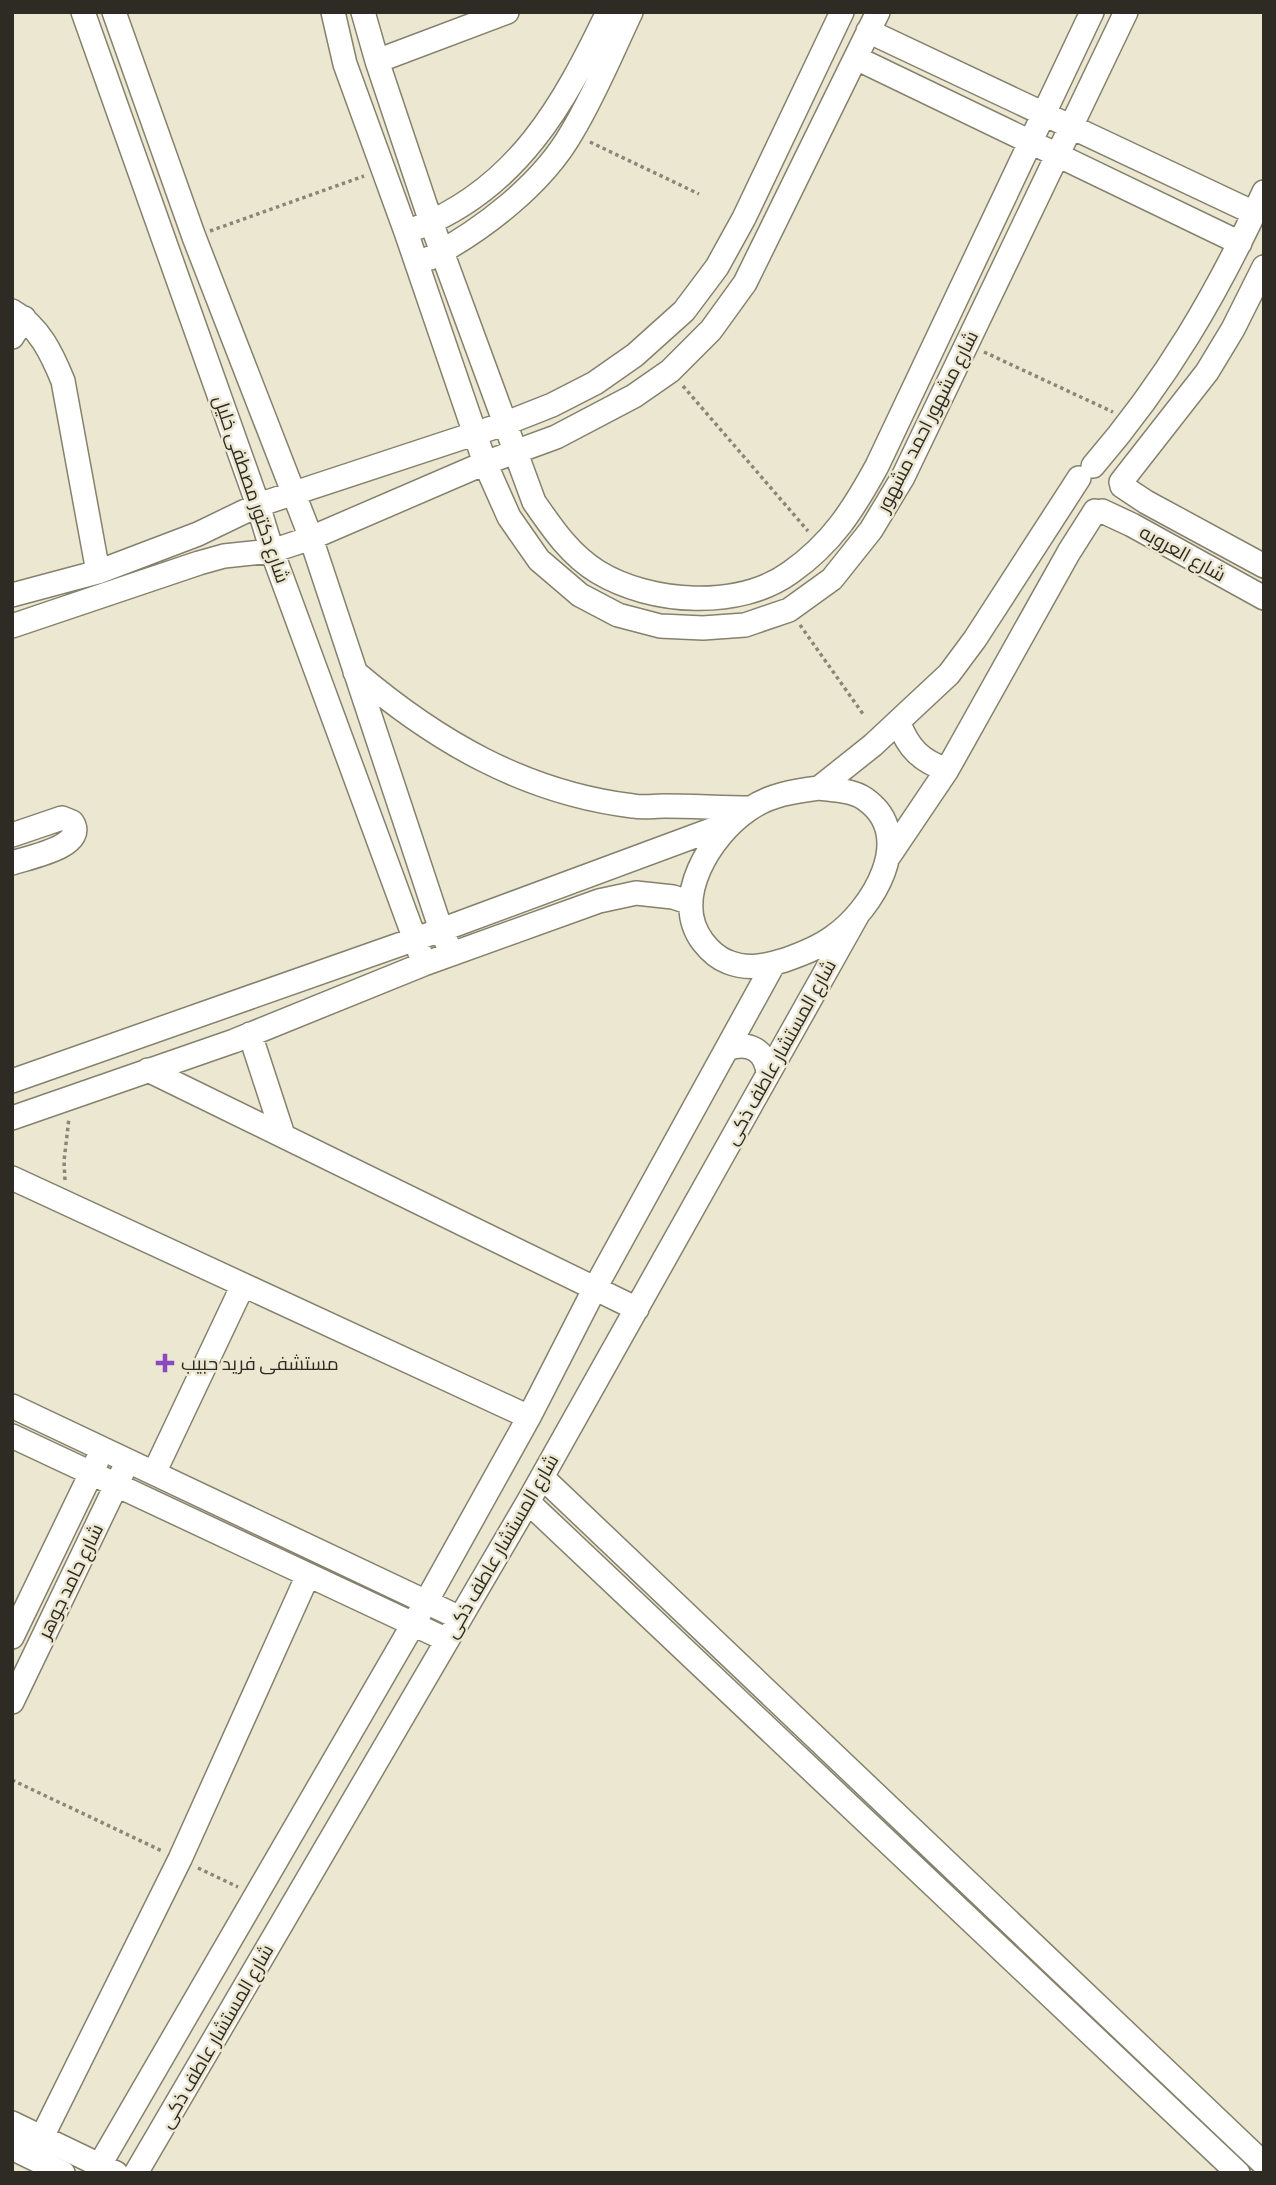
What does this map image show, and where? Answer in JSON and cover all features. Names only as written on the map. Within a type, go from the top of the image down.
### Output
[{"type":"street","name":"شارع دكتور مصطفى خليل","points":[[83,12],[272,551],[424,964]]},
{"type":"street","name":"شارع دكتور مصطفى خليل","points":[[114,12],[194,237],[311,538],[441,930],[452,954]]},
{"type":"street","name":"شارع مشهور احمد مشهور","points":[[333,12],[345,64],[418,265],[474,433],[509,516],[539,560],[580,595],[618,615],[660,626],[703,628],[745,625],[789,610],[832,579],[871,530],[903,477],[1126,12]]},
{"type":"street","name":"شارع مشهور احمد مشهور","points":[[363,12],[431,222],[534,502],[561,541],[597,571],[631,588],[668,597],[706,599],[749,592],[789,574],[822,547],[854,509],[877,466],[1092,12]]},
{"type":"street","points":[[377,61],[508,12]]},
{"type":"street","points":[[418,265],[481,227],[514,200],[545,168],[572,134],[631,12]]},
{"type":"street","points":[[12,595],[98,572],[198,534],[258,505],[504,424],[552,405],[595,383],[635,355],[684,312],[717,267],[744,218],[842,12]]},
{"type":"street","points":[[406,232],[431,222],[477,196],[517,161],[551,119],[604,13]]},
{"type":"street","points":[[12,626],[199,563],[224,556],[272,551],[311,538],[596,418],[670,371],[711,330],[745,283],[873,22],[1043,114],[1254,213]]},
{"type":"street","points":[[856,58],[1240,243]]},
{"type":"street","points":[[819,788],[899,723],[934,690],[962,657],[1086,472],[1131,420],[1200,320],[1264,192]]},
{"type":"street","points":[[889,856],[889,834],[880,814],[864,799],[843,791],[819,788],[794,790],[771,797],[750,808],[730,824],[715,842],[703,863],[691,903],[692,920],[698,936],[709,950],[740,967],[757,967],[815,948],[834,936],[858,914],[876,887],[889,856],[947,770],[1069,552],[1099,511],[1117,502],[1122,484],[1208,372],[1264,267]]},
{"type":"street","points":[[16,322],[40,336],[54,358],[63,381],[98,572]]},
{"type":"street","points":[[1099,511],[1083,504],[1076,491],[1086,472],[1105,466],[1110,468],[1122,484]]},
{"type":"street","name":"شارع العروبه","points":[[1122,484],[1155,507],[1261,562]]},
{"type":"street","points":[[1142,531],[1140,523],[1143,516],[1155,507]]},
{"type":"street","name":"شارع العروبه","points":[[1099,511],[1142,531],[1264,598]]},
{"type":"street","points":[[354,671],[398,708],[445,740],[496,767],[564,793],[635,807],[750,808]]},
{"type":"street","points":[[899,723],[911,748],[921,758],[947,770]]},
{"type":"street","points":[[12,835],[62,818],[72,822],[76,831],[75,837],[67,844],[12,863]]},
{"type":"street","points":[[12,1081],[441,930],[730,824]]},
{"type":"street","points":[[609,869],[615,872],[621,883],[617,895]]},
{"type":"street","points":[[12,1118],[242,1037],[424,964],[617,895],[655,894],[691,903]]},
{"type":"street","name":"شارع المستشار عاطف ذكى","points":[[136,2173],[528,1502],[858,914]]},
{"type":"street","name":"شارع المستشار عاطف ذكى","points":[[104,2170],[256,1895],[414,1625],[774,963]]},
{"type":"street","points":[[223,1007],[242,1037],[283,1135]]},
{"type":"street","points":[[727,1049],[746,1045],[756,1049],[768,1064],[768,1074]]},
{"type":"street","points":[[148,1070],[636,1309]]},
{"type":"street","points":[[12,1178],[529,1417]]},
{"type":"street","points":[[154,1473],[243,1285]]},
{"type":"street","points":[[12,1406],[460,1618]]},
{"type":"street","points":[[12,1436],[447,1640]]},
{"type":"street","name":"شارع حامد جوهر","points":[[13,1636],[103,1449]]},
{"type":"street","name":"شارع حامد جوهر","points":[[12,1702],[128,1461]]},
{"type":"street","points":[[542,1477],[1264,2164]]},
{"type":"street","points":[[528,1502],[1238,2173]]},
{"type":"street","points":[[42,2137],[180,1859],[308,1575]]},
{"type":"street","points":[[12,2123],[104,2170]]},
{"type":"street","points":[[12,2148],[63,2173]]},
{"type":"path","points":[[572,134],[699,194]]},
{"type":"path","points":[[194,237],[383,169]]},
{"type":"path","points":[[967,344],[1131,420]]},
{"type":"path","points":[[670,371],[822,547]]},
{"type":"path","points":[[789,610],[863,714]]},
{"type":"path","points":[[69,1205],[64,1161],[69,1117],[75,1096]]},
{"type":"path","points":[[12,1780],[256,1895]]},
{"type":"place","name":"مستشفى فريد حبيب","points":[[165,1363]]}]
